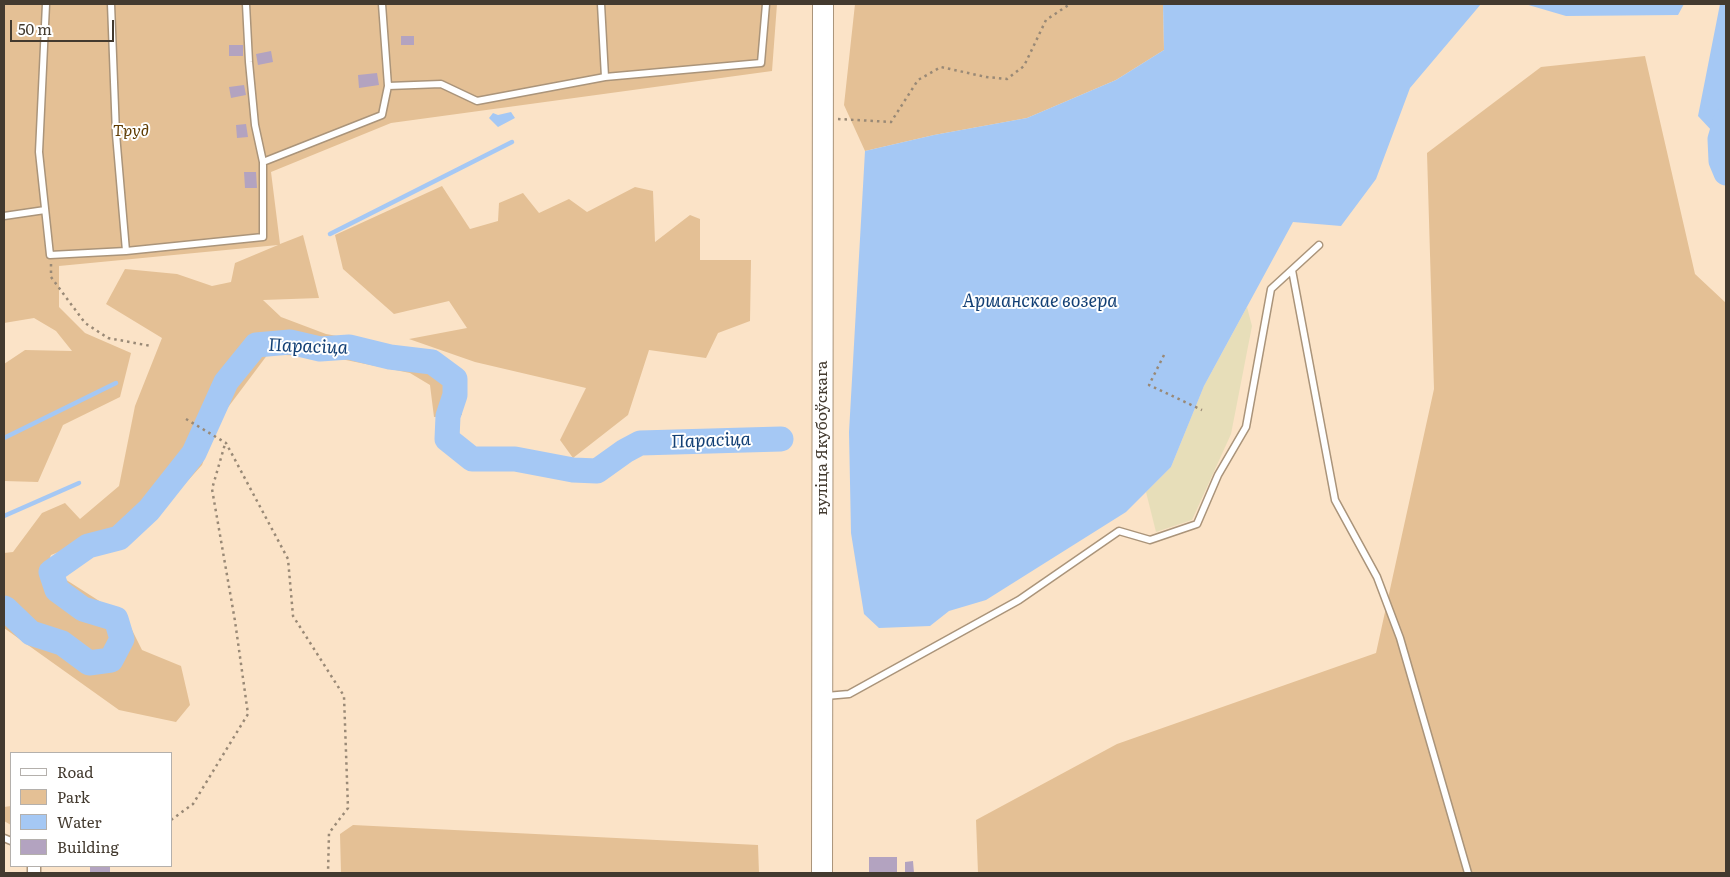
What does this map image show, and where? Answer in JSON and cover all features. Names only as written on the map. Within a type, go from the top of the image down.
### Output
[{"type":"main road","name":"вуліца Якубоўскага","points":[[822,873],[821,514],[824,4]]},
{"type":"lane","points":[[46,4],[39,152],[50,256],[126,251],[263,237],[263,162],[255,125],[246,4]]},
{"type":"lane","points":[[111,4],[116,134],[126,251]]},
{"type":"lane","points":[[263,162],[382,115],[388,86],[382,4]]},
{"type":"lane","points":[[601,4],[606,77]]},
{"type":"lane","points":[[388,86],[441,84],[477,101],[606,77],[761,63],[766,4]]},
{"type":"lane","points":[[4,216],[45,210]]},
{"type":"lane","points":[[822,696],[849,694],[1019,600],[1119,531],[1150,540],[1197,524],[1218,475],[1246,427],[1272,289],[1319,245]]},
{"type":"lane","points":[[1292,270],[1336,500],[1378,577],[1400,638],[1468,873]]},
{"type":"path","points":[[824,118],[891,122],[918,80],[941,67],[986,77],[1007,79],[1024,66],[1046,20],[1070,4]]},
{"type":"path","points":[[50,256],[52,277],[85,323],[108,338],[151,346]]},
{"type":"path","points":[[1164,355],[1149,385],[1202,410]]},
{"type":"path","points":[[186,418],[226,443],[288,558],[293,616],[344,696],[348,808],[328,832],[328,873]]},
{"type":"path","points":[[172,819],[193,804],[248,714],[235,621],[212,489],[226,443]]},
{"type":"green space","name":"Труд","points":[[4,4],[777,4],[772,71],[391,123],[271,172],[280,244],[303,235],[319,298],[263,300],[281,317],[326,334],[431,353],[461,374],[462,415],[434,417],[430,385],[410,373],[336,358],[268,354],[220,418],[202,465],[146,527],[126,526],[51,555],[46,567],[126,618],[142,650],[181,666],[190,705],[176,722],[119,710],[4,628],[4,553],[13,552],[42,513],[65,503],[80,519],[119,486],[135,406],[162,338],[106,304],[125,269],[177,274],[212,286],[231,282],[235,263],[278,245],[59,266],[59,307],[85,333],[131,353],[120,397],[63,425],[38,482],[4,481],[4,364],[25,350],[72,351],[56,331],[34,318],[4,323]]},
{"type":"green space","points":[[855,4],[1163,4],[1164,50],[1116,80],[1027,118],[934,135],[865,151],[844,105]]},
{"type":"green space","points":[[1645,56],[1695,274],[1726,303],[1726,873],[978,873],[976,820],[1117,744],[1376,653],[1434,389],[1427,153],[1541,67]]},
{"type":"green space","points":[[442,186],[470,229],[498,221],[499,203],[523,193],[539,213],[569,199],[587,212],[635,187],[653,191],[655,242],[690,215],[700,219],[700,260],[751,260],[750,321],[718,333],[706,358],[649,350],[628,415],[573,458],[560,440],[586,388],[475,362],[409,339],[467,328],[449,301],[394,314],[343,269],[335,235]]},
{"type":"green space","points":[[10,806],[10,824],[4,821],[4,807]]},
{"type":"green space","points":[[353,825],[758,845],[759,873],[341,873],[340,834]]},
{"type":"sand","points":[[1247,307],[1252,326],[1231,434],[1192,520],[1156,532],[1146,492],[1171,467],[1204,386]]},
{"type":"water","name":"Аршанскае возера","points":[[1163,4],[1481,4],[1410,88],[1376,179],[1341,226],[1293,222],[1204,386],[1171,467],[1126,512],[986,600],[949,611],[930,626],[879,628],[864,614],[851,533],[849,432],[865,151],[934,135],[1027,118],[1116,80],[1164,50]]},
{"type":"water","points":[[1525,4],[1684,4],[1678,15],[1566,16]]},
{"type":"water","points":[[1720,4],[1726,4],[1726,146],[1698,116]]},
{"type":"water","points":[[511,112],[515,118],[498,127],[489,118],[493,113],[498,115]]},
{"type":"building","points":[[401,36],[414,36],[414,45],[401,45]]},
{"type":"building","points":[[229,45],[243,45],[243,56],[229,56]]},
{"type":"building","points":[[271,51],[273,62],[258,65],[256,54]]},
{"type":"building","points":[[377,73],[379,85],[359,88],[358,75]]},
{"type":"building","points":[[244,85],[246,95],[231,98],[229,87]]},
{"type":"building","points":[[246,124],[248,137],[237,138],[236,125]]},
{"type":"building","points":[[244,172],[256,172],[257,188],[245,188]]},
{"type":"building","points":[[869,857],[897,857],[897,873],[869,873]]},
{"type":"building","points":[[913,861],[914,873],[905,873],[905,862]]},
{"type":"building","points":[[90,867],[110,867],[110,872],[90,872]]},
{"type":"waterway","name":"Парасіца","points":[[1726,119],[1720,139],[1721,161],[1726,173]]},
{"type":"waterway","points":[[330,234],[512,142]]},
{"type":"waterway","name":"Парасіца","points":[[4,608],[31,633],[62,643],[89,663],[111,660],[122,639],[116,619],[83,609],[57,590],[51,572],[88,546],[119,538],[149,510],[194,453],[226,382],[256,345],[290,342],[320,349],[349,347],[390,357],[432,362],[455,379],[455,395],[448,416],[447,439],[472,459],[515,459],[573,470],[597,471],[640,443],[781,439]]},
{"type":"waterway","points":[[4,438],[116,383]]},
{"type":"waterway","points":[[4,516],[79,483]]}]
